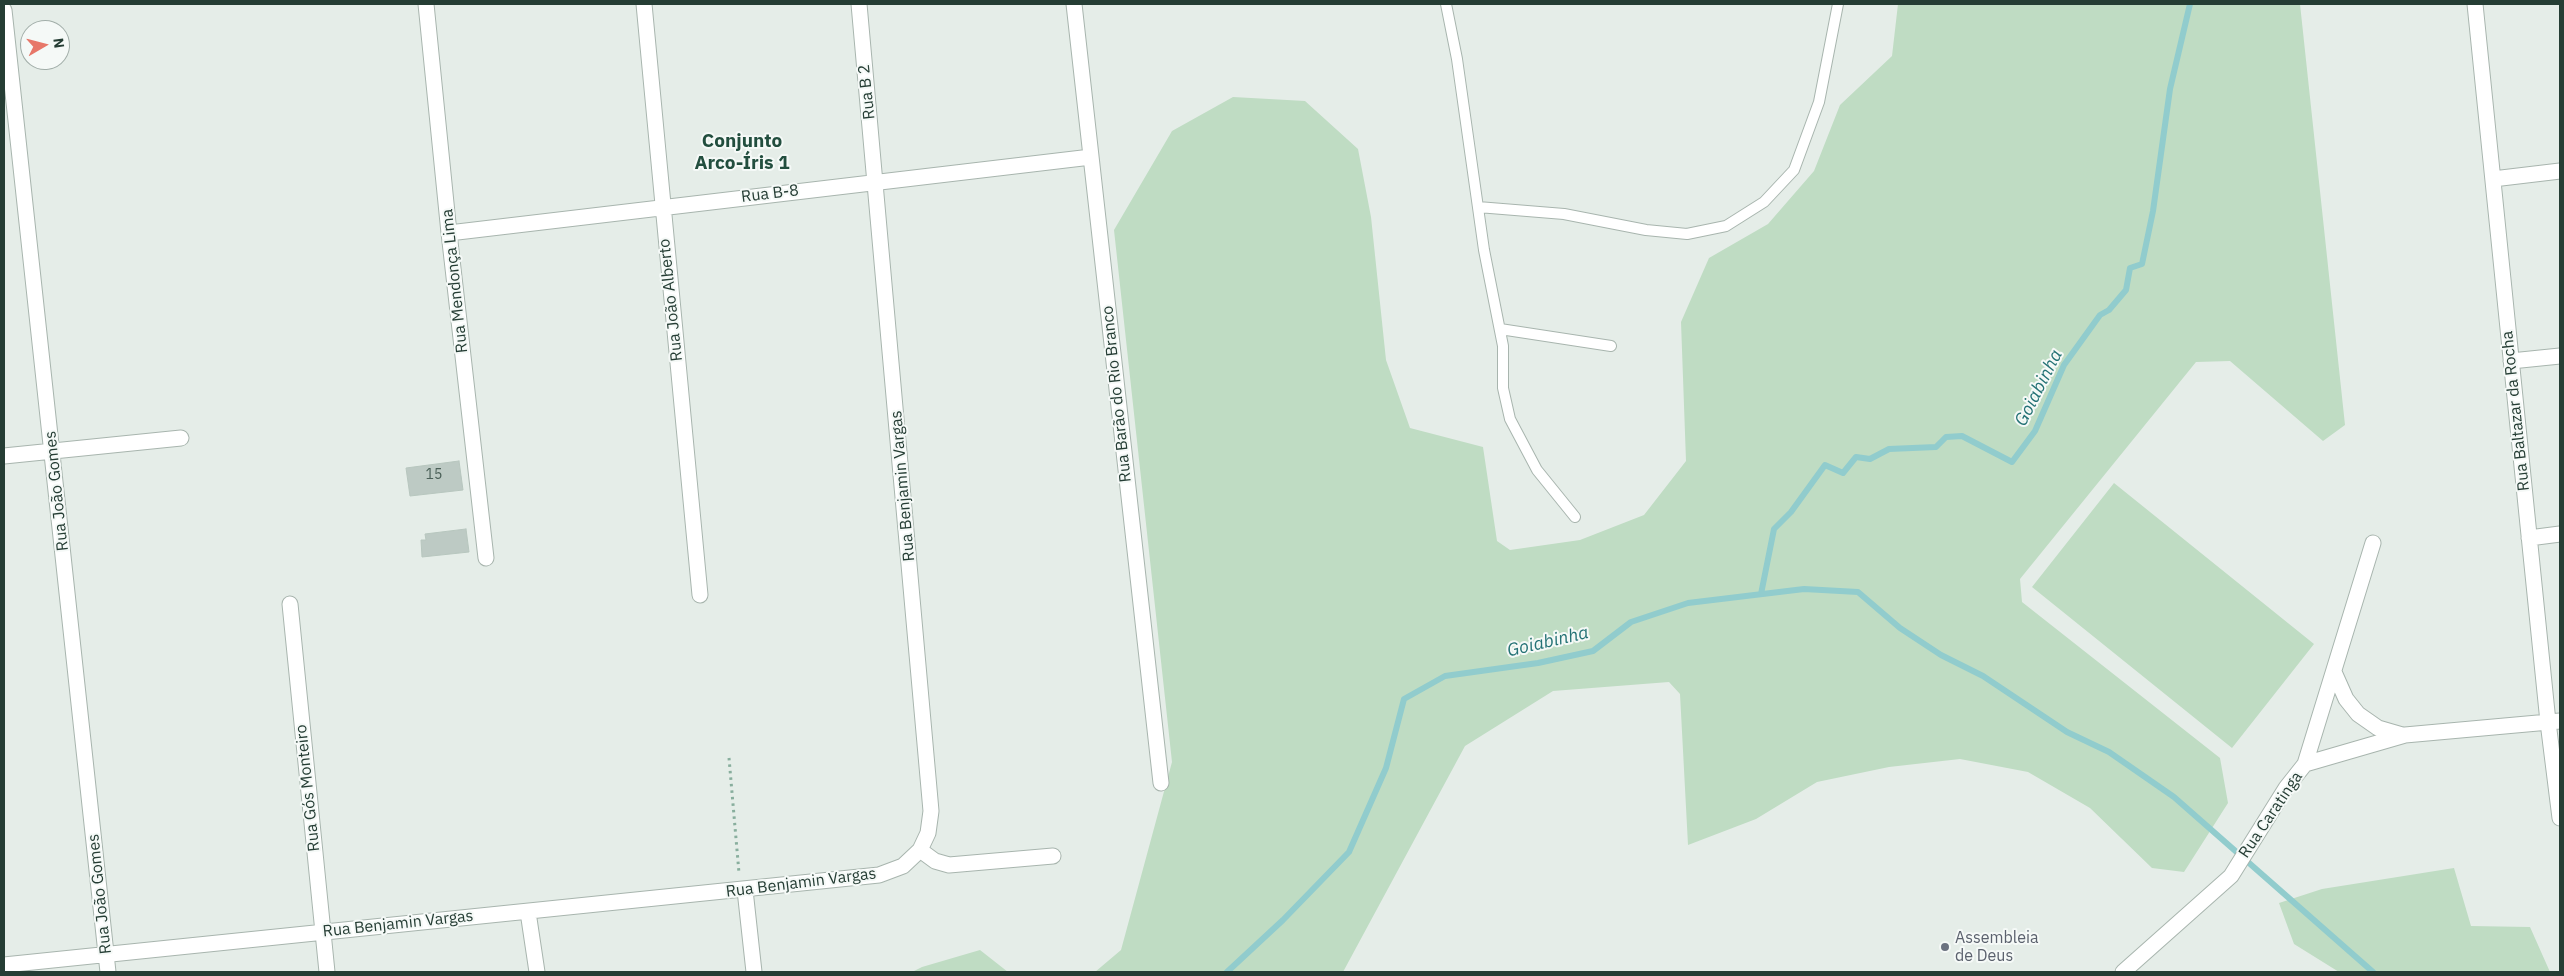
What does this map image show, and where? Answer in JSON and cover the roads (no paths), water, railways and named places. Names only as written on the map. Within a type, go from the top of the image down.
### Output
[{"type":"street","name":"Rua Mendonça Lima","points":[[426,4],[449,233],[486,558]]},
{"type":"street","name":"Rua João Alberto","points":[[644,4],[700,595]]},
{"type":"street","name":"Rua B 2","points":[[859,4],[876,181]]},
{"type":"street","name":"Rua Barão do Rio Branco","points":[[1074,4],[1161,783]]},
{"type":"street","name":"Rua Baltazar da Rocha","points":[[2475,4],[2529,538],[2554,721],[2560,818]]},
{"type":"street","name":"Rua João Gomes","points":[[4,10],[108,972]]},
{"type":"street","name":"Rua B-8","points":[[449,233],[876,181],[1091,158]]},
{"type":"street","points":[[2493,179],[2560,171]]},
{"type":"street","name":"Rua Benjamin Vargas","points":[[4,965],[745,890],[879,875],[903,866],[920,850],[928,833],[932,810],[876,181]]},
{"type":"street","points":[[2511,361],[2560,356]]},
{"type":"street","points":[[4,456],[181,438]]},
{"type":"street","points":[[2529,538],[2560,534]]},
{"type":"street","points":[[2306,764],[2374,543]]},
{"type":"street","name":"Rua Gós Monteiro","points":[[290,604],[328,972]]},
{"type":"street","points":[[2334,672],[2346,699],[2358,714],[2378,728],[2405,735]]},
{"type":"street","name":"Rua Caratinga","points":[[2123,972],[2231,876],[2286,788],[2306,764],[2405,735],[2554,721]]},
{"type":"street","points":[[920,850],[935,861],[949,865],[1053,856]]},
{"type":"street","points":[[745,890],[754,972]]},
{"type":"street","points":[[528,912],[537,972]]},
{"type":"lane","points":[[1446,4],[1457,59],[1478,207],[1503,346],[1503,388],[1510,419],[1537,470],[1575,517]]},
{"type":"lane","points":[[1478,207],[1564,214],[1646,230],[1687,234],[1726,226],[1764,202],[1794,170],[1820,102],[1838,4]]},
{"type":"lane","points":[[1500,329],[1611,346]]},
{"type":"waterway","name":"Goiabinha","points":[[1761,594],[1774,529],[1791,512],[1825,465],[1843,473],[1856,457],[1870,459],[1889,449],[1936,447],[1946,437],[1962,436],[2012,462],[2035,431],[2064,365],[2100,315],[2109,310],[2126,290],[2130,268],[2142,264],[2153,211],[2170,89],[2190,4]]},
{"type":"waterway","points":[[1227,972],[1283,920],[1349,852],[1386,768],[1404,699],[1445,676],[1538,663],[1593,651],[1631,622],[1688,603],[1804,589],[1858,592],[1900,628],[1941,655],[1983,676],[2067,732],[2109,752],[2174,797],[2373,972]]},
{"type":"place","name":"Assembleia de Deus","points":[[1945,947]]},
{"type":"district","name":"Conjunto Arco-Íris 1","points":[[742,153]]}]
